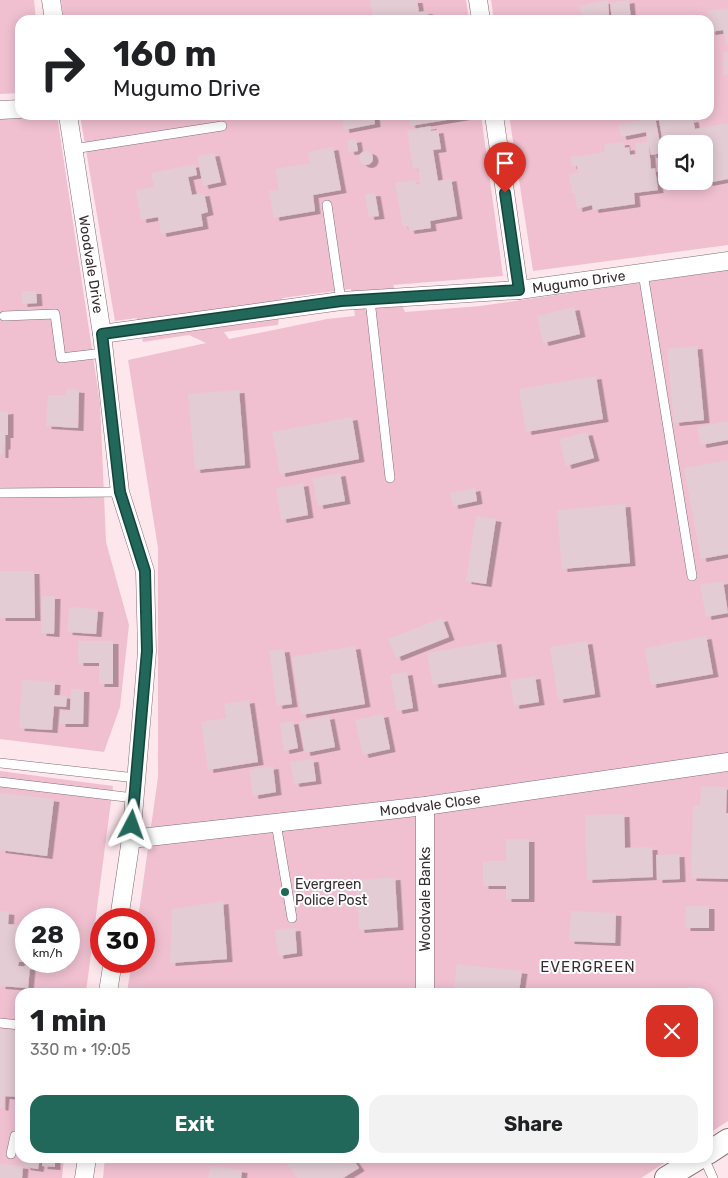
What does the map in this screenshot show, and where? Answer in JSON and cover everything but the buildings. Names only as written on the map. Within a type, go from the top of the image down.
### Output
[{"type":"street","points":[[54,15],[55,0]]},
{"type":"street","points":[[478,0],[480,15]]},
{"type":"street","points":[[0,110],[15,109]]},
{"type":"street","name":"Woodvale Drive","points":[[69,120],[102,334],[120,492],[145,571],[147,651],[130,839],[121,908]]},
{"type":"street","points":[[495,120],[519,290]]},
{"type":"street","name":"Mugumo Drive","points":[[102,334],[341,301],[519,290],[728,261]]},
{"type":"street","name":"Moodvale Close","points":[[130,839],[425,806],[728,762]]},
{"type":"street","name":"Woodvale Banks","points":[[425,806],[425,988]]},
{"type":"street","points":[[109,988],[111,973]]},
{"type":"street","points":[[713,1149],[728,1140]]},
{"type":"street","points":[[84,1178],[86,1163]]},
{"type":"street","points":[[666,1178],[691,1163]]},
{"type":"lane","points":[[73,148],[222,126]]},
{"type":"lane","points":[[327,205],[341,301]]},
{"type":"lane","points":[[643,273],[692,576]]},
{"type":"lane","points":[[370,300],[390,478]]},
{"type":"lane","points":[[4,316],[55,314],[61,358],[104,353]]},
{"type":"lane","points":[[0,493],[120,492]]},
{"type":"lane","points":[[0,763],[136,778]]},
{"type":"lane","points":[[0,782],[134,798]]},
{"type":"lane","points":[[276,823],[292,918]]},
{"type":"lane","points":[[0,1023],[15,1025]]},
{"type":"lane","points":[[11,1154],[15,1136]]},
{"type":"lane","points":[[706,1163],[713,1178]]},
{"type":"shaded area","points":[[0,0],[34,0],[36,15],[15,15],[15,93],[0,94]]},
{"type":"shaded area","points":[[61,0],[466,0],[468,15],[63,15]]},
{"type":"shaded area","points":[[491,0],[728,0],[728,245],[533,271],[510,120],[714,120],[714,15],[493,15]]},
{"type":"shaded area","points":[[0,118],[58,120],[100,403],[106,542],[129,625],[120,707],[104,752],[0,739]]},
{"type":"shaded area","points":[[81,120],[482,120],[503,276],[393,285],[405,312],[480,306],[728,270],[728,1121],[713,1131],[713,988],[128,988],[130,973],[155,973],[155,908],[140,908],[158,777],[158,548],[128,360],[206,343],[189,335],[143,342],[137,318],[115,321]],"holes":[[[351,289],[355,316],[327,319],[229,339],[224,332],[278,325],[282,298]]]},
{"type":"shaded area","points":[[0,771],[113,786],[97,908],[90,908],[90,961],[87,988],[15,988],[15,1163],[64,1163],[62,1178],[0,1178]]},
{"type":"shaded area","points":[[104,1163],[664,1163],[641,1178],[103,1178]]},
{"type":"place","name":"Evergreen Police Post","points":[[285,892]]},
{"type":"district","name":"EVERGREEN","points":[[588,967]]},
{"type":"route","points":[[132,825],[147,651],[145,571],[120,492],[102,334],[341,301],[519,290],[505,193]]}]
